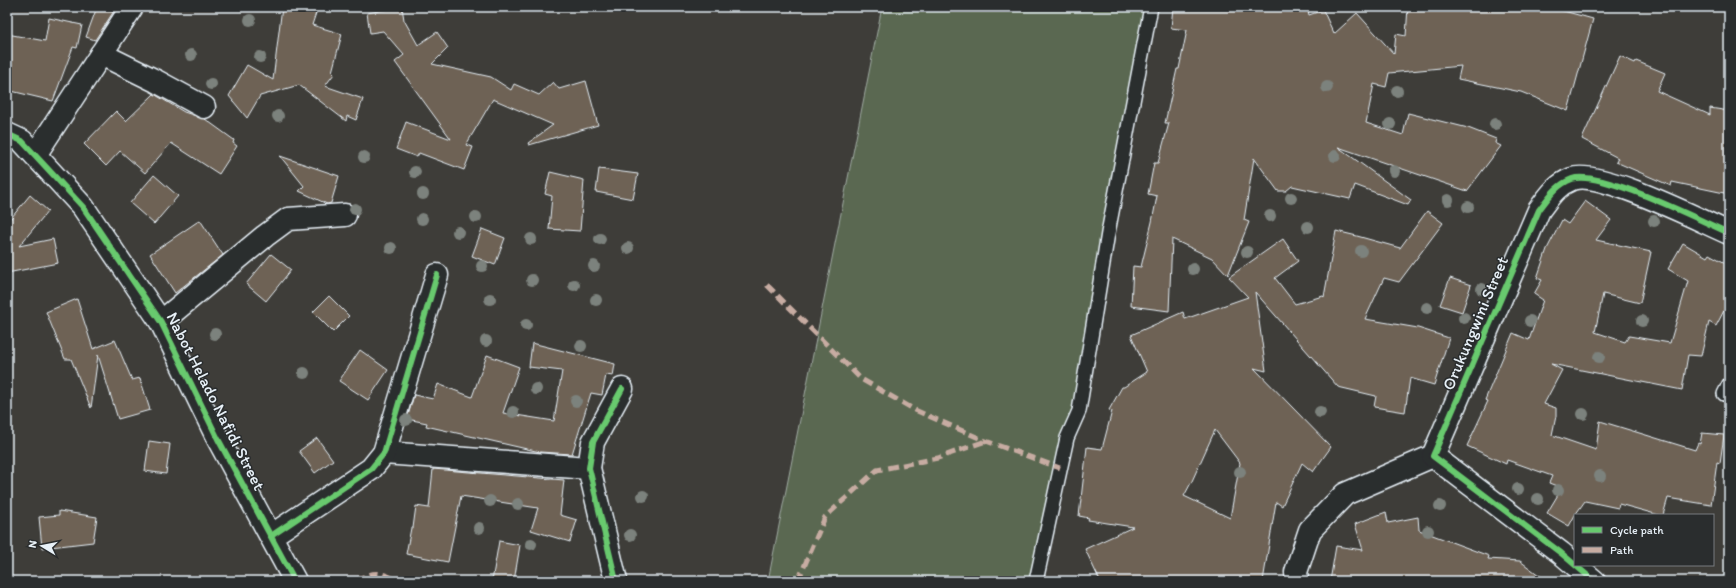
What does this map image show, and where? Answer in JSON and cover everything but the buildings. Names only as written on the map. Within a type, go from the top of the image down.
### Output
[{"type":"street","points":[[35,155],[132,7]]},
{"type":"street","points":[[101,54],[204,107]]},
{"type":"street","name":"Nabot Helado Nafidi Street","points":[[7,134],[22,141],[83,207],[161,322],[218,439],[295,581]]},
{"type":"street","name":"Orukungwini Street","points":[[1433,456],[1539,210],[1556,186],[1573,178],[1602,180],[1622,186],[1729,233]]},
{"type":"street","points":[[161,322],[265,236],[288,219],[345,215]]},
{"type":"street","points":[[271,536],[371,469],[384,453],[437,274]]},
{"type":"street","points":[[616,581],[588,468],[593,442],[622,389]]},
{"type":"street","points":[[384,453],[588,468]]},
{"type":"street","points":[[1297,581],[1296,572],[1310,530],[1345,494],[1433,456],[1574,565]]},
{"type":"street","points":[[1576,566],[1594,581]]},
{"type":"lane","points":[[1036,581],[1066,446],[1079,411],[1108,233],[1150,7]]},
{"type":"green space","points":[[882,7],[1151,7],[1079,411],[1036,581],[768,581]]},
{"type":"marked path","points":[[767,285],[861,379],[915,410],[986,441],[1060,468]]},
{"type":"marked path","points":[[798,581],[825,517],[877,470],[938,458],[986,441]]},
{"type":"marked path","points":[[355,581],[372,574],[386,575],[398,581]]},
{"type":"cycle path","points":[[7,134],[22,141],[83,207],[161,322],[218,439],[295,581]]},
{"type":"cycle path","points":[[1574,564],[1433,456],[1539,210],[1553,192],[1566,182],[1572,179],[1585,178],[1604,181],[1626,188],[1729,233]]},
{"type":"cycle path","points":[[271,536],[371,469],[384,453],[437,275]]},
{"type":"cycle path","points":[[616,581],[589,468],[593,442],[622,389]]},
{"type":"cycle path","points":[[1576,566],[1594,581]]}]
